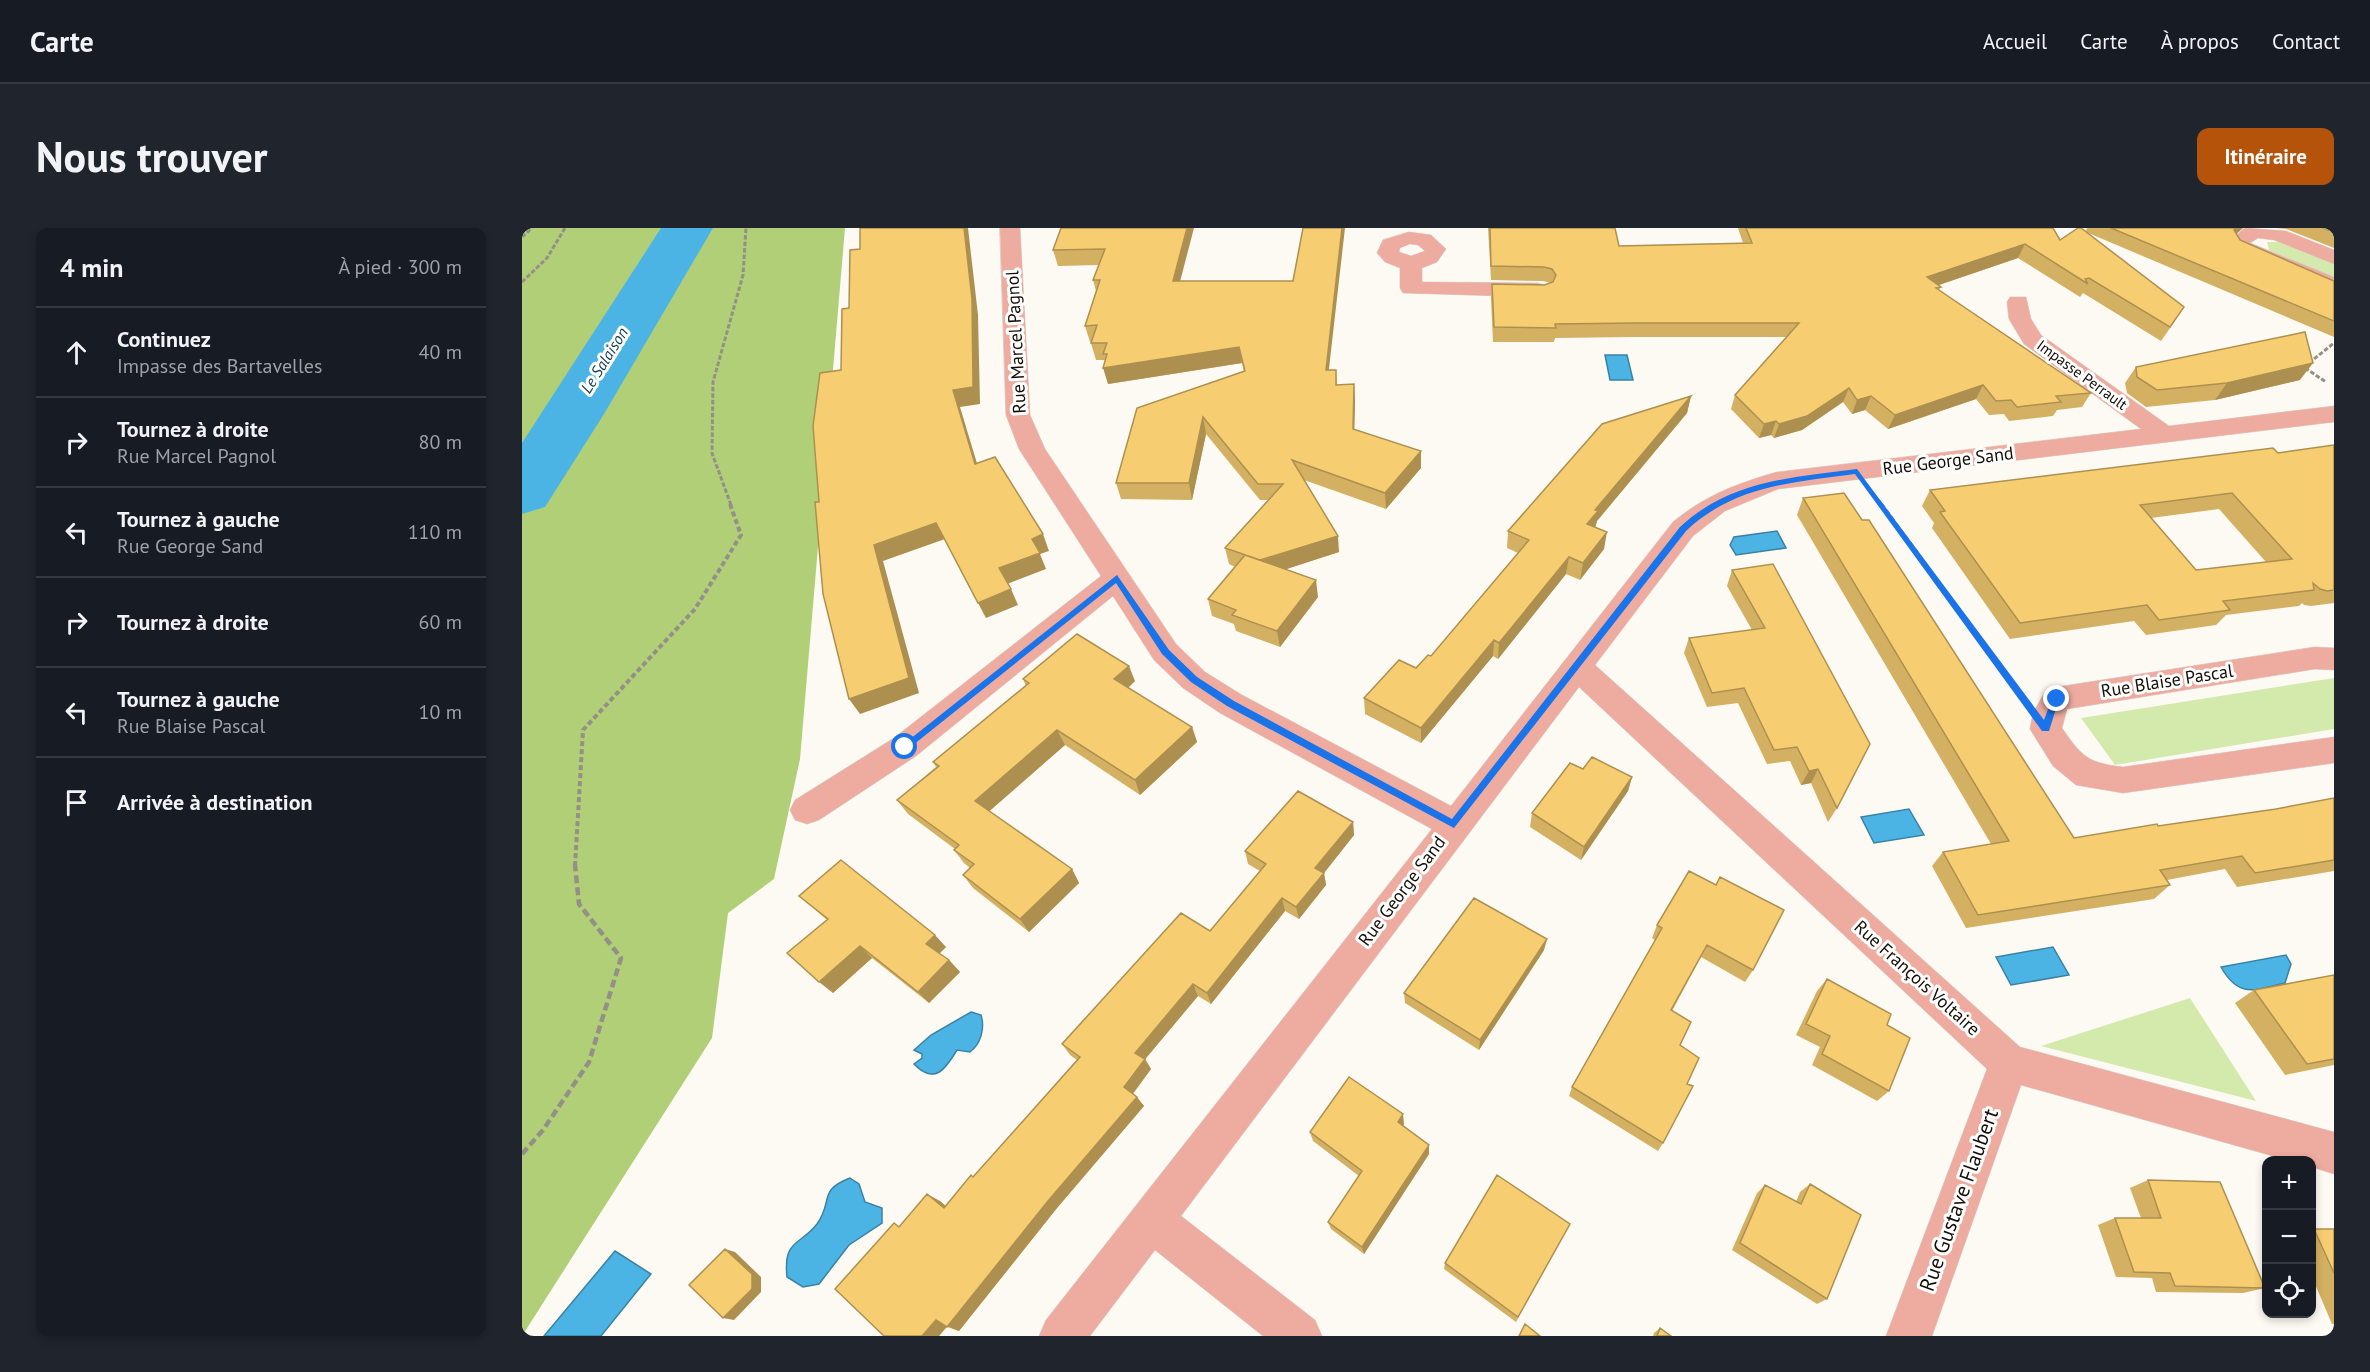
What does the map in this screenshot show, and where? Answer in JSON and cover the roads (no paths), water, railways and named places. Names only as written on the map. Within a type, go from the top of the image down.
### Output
[{"type":"street","name":"Rue Marcel Pagnol","points":[[1010,228],[1018,415],[1032,449],[1166,652],[1194,680],[1251,715],[1454,824]]},
{"type":"street","points":[[2334,258],[2279,235],[2254,231],[2239,241],[2240,246],[2334,285]]},
{"type":"street","points":[[1394,235],[1417,238],[1436,249],[1431,257],[1411,263],[1391,256],[1388,248],[1394,235]]},
{"type":"street","points":[[1411,263],[1411,288],[1542,290]]},
{"type":"street","name":"Impasse Perrault","points":[[2018,302],[2020,319],[2032,339],[2165,435]]},
{"type":"street","name":"Rue George Sand","points":[[1062,1336],[1576,666],[1683,529],[1699,514],[1730,496],[1777,481],[2321,416]]},
{"type":"street","points":[[807,810],[905,747],[1117,578]]},
{"type":"street","name":"Rue Blaise Pascal","points":[[2334,659],[2315,658],[2057,699],[2046,729],[2064,757],[2088,776],[2123,780],[2334,750]]},
{"type":"street","name":"Rue François Voltaire","points":[[1576,666],[2009,1063],[2334,1153]]},
{"type":"street","name":"Rue Gustave Flaubert","points":[[1909,1336],[2009,1063]]},
{"type":"street","points":[[1152,1220],[1299,1336]]},
{"type":"water","points":[[1605,355],[1627,355],[1633,380],[1610,380]]},
{"type":"water","points":[[1777,531],[1786,548],[1736,555],[1730,545],[1734,537]]},
{"type":"water","points":[[1909,809],[1924,835],[1874,843],[1861,817]]},
{"type":"water","points":[[2053,947],[2069,975],[2011,985],[1996,957]]},
{"type":"water","points":[[2286,955],[2291,964],[2285,983],[2265,988],[2248,990],[2241,988],[2234,984],[2221,967]]},
{"type":"water","points":[[971,1012],[981,1015],[983,1025],[974,1049],[970,1052],[957,1050],[949,1063],[934,1074],[928,1074],[914,1064],[922,1058],[922,1054],[914,1050],[931,1035]]},
{"type":"water","points":[[850,1178],[859,1184],[865,1202],[882,1208],[882,1223],[849,1245],[819,1284],[803,1287],[787,1277],[786,1265],[790,1249],[817,1224],[833,1187]]},
{"type":"water","points":[[615,1251],[651,1274],[601,1336],[544,1336]]},
{"type":"waterway","name":"Le Salaison","points":[[522,492],[573,414],[687,228]]}]
